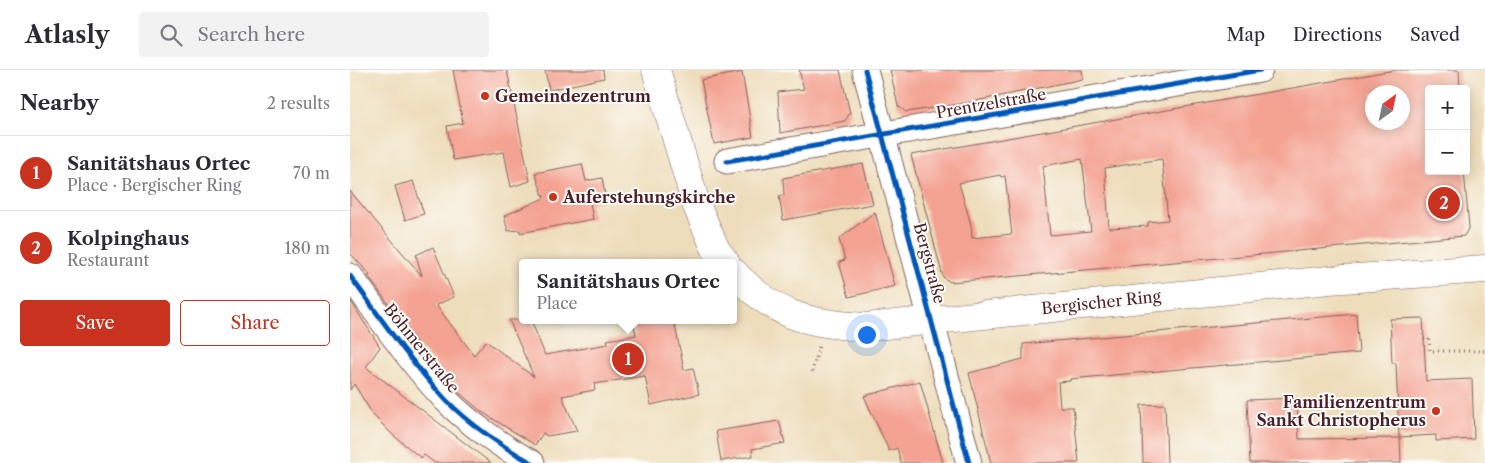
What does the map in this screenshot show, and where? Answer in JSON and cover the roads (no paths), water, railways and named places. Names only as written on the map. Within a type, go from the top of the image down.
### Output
[{"type":"main road","points":[[656,70],[696,204],[716,250],[723,259]]},
{"type":"main road","name":"Bergischer Ring","points":[[737,276],[749,288],[788,314],[832,325],[866,327],[1321,281],[1485,269]]},
{"type":"street","name":"Bergstraße","points":[[865,70],[969,463]]},
{"type":"street","name":"Prentzelstraße","points":[[727,161],[1260,70]]},
{"type":"street","name":"Böhmerstraße","points":[[350,276],[426,378],[447,401],[474,425],[532,463]]},
{"type":"place","name":"Gemeindezentrum","points":[[485,96]]},
{"type":"place","name":"Auferstehungskirche","points":[[553,197]]},
{"type":"place","name":"Kolpinghaus","points":[[1444,203]]},
{"type":"place","name":"Sanitätshaus Ortec","points":[[628,359]]},
{"type":"place","name":"Familienzentrum Sankt Christopherus","points":[[1436,411]]}]
